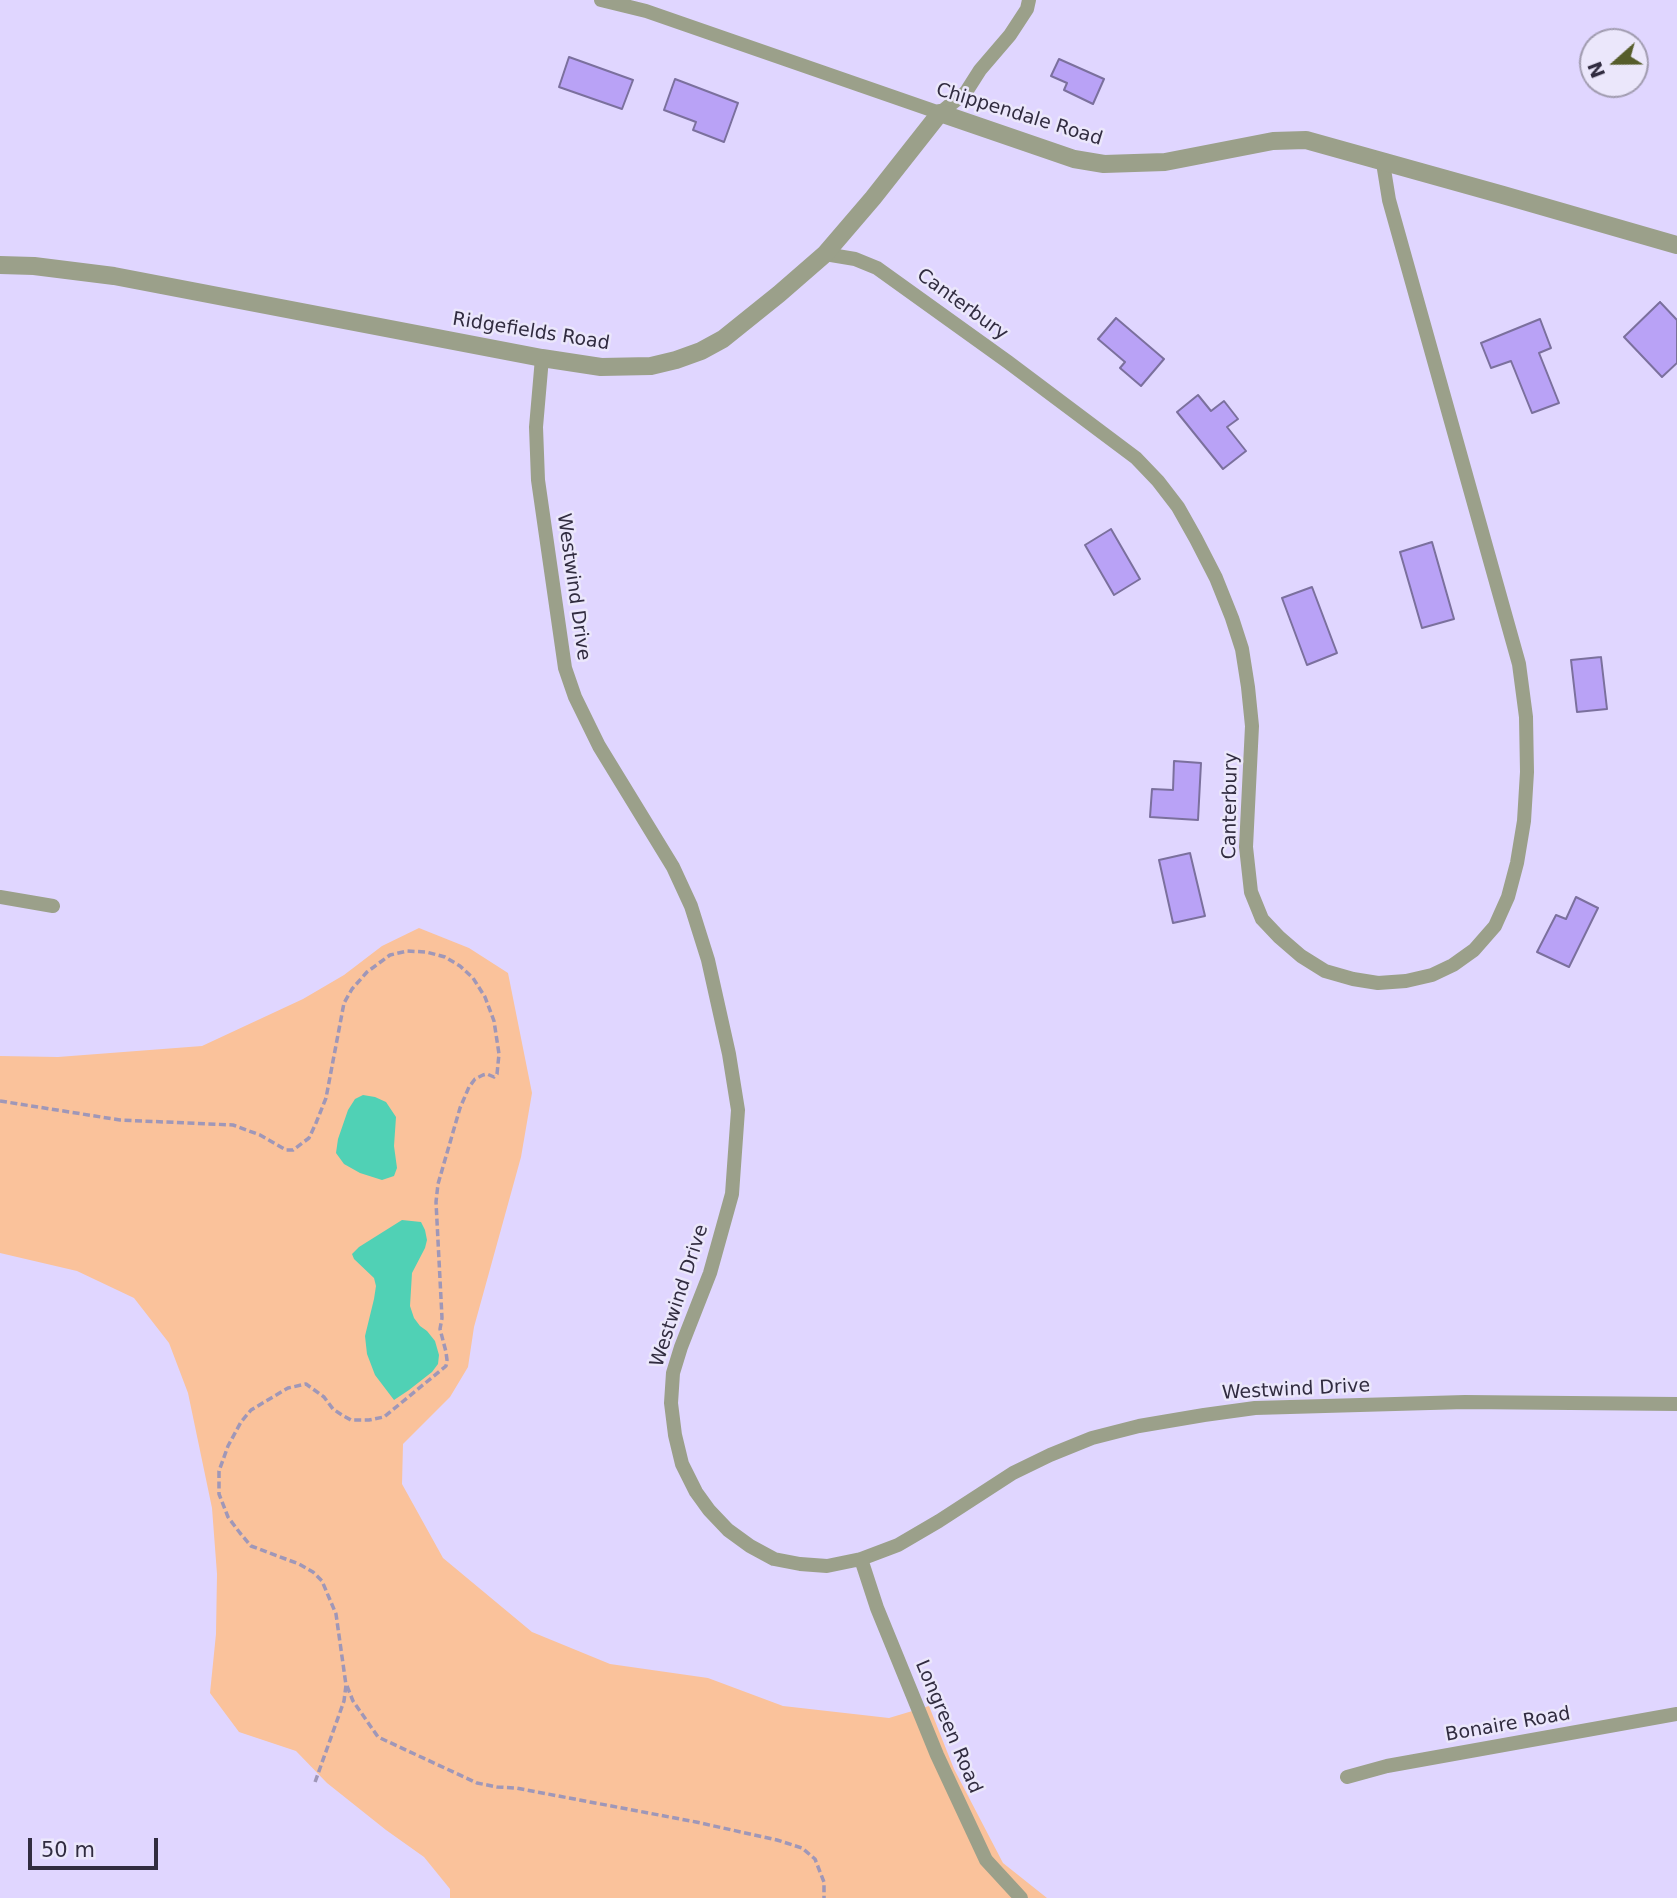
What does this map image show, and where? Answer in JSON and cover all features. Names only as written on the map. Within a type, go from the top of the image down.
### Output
[{"type":"street","name":"Chippendale Road","points":[[601,0],[646,11],[1062,155],[1104,164],[1166,162],[1273,141],[1306,140],[1677,245]]},
{"type":"street","name":"Ridgefields Road","points":[[0,265],[34,266],[114,276],[601,367],[651,366],[676,360],[723,339],[825,254],[940,113],[966,92],[980,70],[1010,35],[1027,9],[1029,0]]},
{"type":"street","name":"Canterbury","points":[[825,254],[855,259],[877,268],[1136,458],[1158,481],[1178,507],[1206,559],[1232,618],[1242,649],[1252,726],[1246,848],[1251,892],[1262,919],[1301,956],[1325,971],[1378,983],[1406,981],[1432,975],[1453,965],[1474,950],[1496,926],[1511,886],[1524,821],[1526,717],[1519,664],[1389,200],[1383,163]]},
{"type":"street","name":"Westwind Drive","points":[[542,358],[536,427],[538,480],[565,668],[575,697],[599,746],[673,867],[691,906],[708,960],[729,1054],[738,1110],[732,1194],[710,1273],[673,1373],[671,1402],[682,1464],[696,1492],[728,1530],[774,1559],[827,1566],[861,1559],[898,1545],[1013,1473],[1092,1438],[1139,1426],[1255,1408],[1465,1402],[1677,1404]]},
{"type":"street","points":[[0,897],[53,906]]},
{"type":"street","name":"Longreen Road","points":[[861,1559],[877,1608],[932,1743],[986,1860],[1021,1898]]},
{"type":"street","name":"Bonaire Road","points":[[1347,1777],[1387,1766],[1677,1714]]},
{"type":"path","points":[[0,1101],[120,1120],[233,1125],[260,1135],[286,1150],[293,1150],[309,1138],[316,1123],[329,1085],[344,1003],[367,971],[390,954],[407,951],[426,953],[444,957],[460,966],[473,978],[485,997],[494,1021],[499,1054],[497,1074],[494,1077],[483,1075],[475,1079],[469,1087],[460,1108],[438,1184],[436,1202],[442,1318],[440,1329],[446,1366],[384,1417],[369,1420],[351,1420],[342,1415],[333,1409],[324,1396],[306,1384],[288,1388],[251,1410],[228,1446],[219,1471],[219,1494],[228,1517],[251,1546],[313,1572],[322,1581],[336,1614],[346,1685],[344,1701],[314,1785]]},
{"type":"path","points":[[346,1685],[353,1701],[378,1737],[477,1783],[696,1822],[802,1848],[815,1859],[824,1882],[824,1898]]},
{"type":"shaded area","points":[[419,928],[469,948],[508,973],[532,1093],[521,1157],[474,1327],[468,1367],[450,1397],[403,1444],[402,1484],[443,1558],[532,1632],[610,1664],[708,1678],[783,1706],[889,1718],[929,1706],[954,1769],[1003,1863],[1047,1898],[450,1898],[450,1889],[424,1857],[327,1783],[296,1751],[239,1732],[210,1693],[216,1634],[217,1574],[212,1508],[188,1393],[169,1343],[134,1298],[77,1271],[0,1253],[0,1056],[58,1057],[202,1046],[303,999],[344,975],[382,946]]},
{"type":"shaded area","points":[[363,1095],[386,1102],[396,1117],[394,1146],[397,1168],[394,1176],[382,1180],[344,1164],[336,1153],[348,1110],[355,1099]]},
{"type":"shaded area","points":[[402,1220],[421,1222],[425,1230],[425,1248],[412,1273],[410,1306],[414,1318],[435,1341],[439,1355],[438,1364],[432,1372],[394,1400],[375,1375],[367,1354],[365,1336],[374,1299],[374,1278],[352,1254]]},
{"type":"building","points":[[569,57],[633,80],[622,109],[559,87]]},
{"type":"building","points":[[1059,59],[1104,79],[1093,104],[1064,90],[1067,83],[1051,76]]},
{"type":"building","points":[[675,79],[738,103],[724,142],[693,130],[696,122],[664,110]]},
{"type":"building","points":[[1660,302],[1677,320],[1677,363],[1662,377],[1624,337]]},
{"type":"building","points":[[1116,318],[1164,359],[1141,386],[1120,368],[1125,362],[1098,339]]},
{"type":"building","points":[[1540,319],[1551,348],[1539,353],[1559,403],[1532,413],[1511,361],[1491,368],[1481,343]]},
{"type":"building","points":[[1198,395],[1211,411],[1224,401],[1238,419],[1227,427],[1246,451],[1223,469],[1177,412]]},
{"type":"building","points":[[1111,529],[1140,579],[1114,595],[1085,545]]},
{"type":"building","points":[[1432,542],[1454,619],[1422,628],[1400,552]]},
{"type":"building","points":[[1312,587],[1337,653],[1307,665],[1282,598]]},
{"type":"building","points":[[1601,657],[1607,709],[1577,712],[1571,660]]},
{"type":"building","points":[[1174,761],[1201,763],[1198,820],[1150,817],[1152,789],[1173,790]]},
{"type":"building","points":[[1190,853],[1205,916],[1173,923],[1159,860]]},
{"type":"building","points":[[1576,897],[1598,908],[1569,967],[1537,952],[1556,915],[1566,919]]}]
